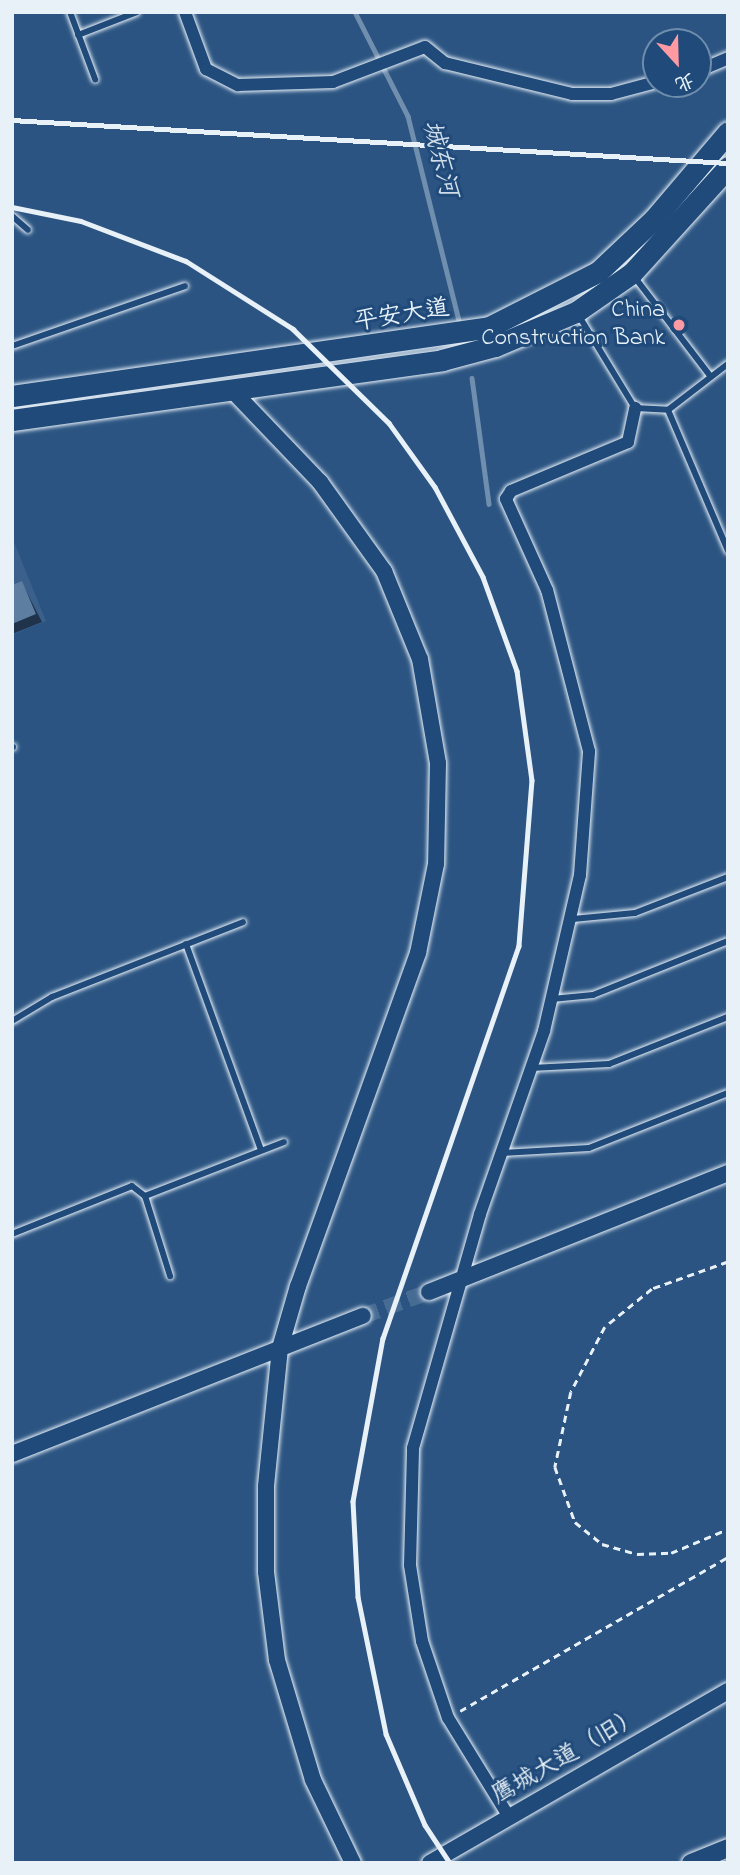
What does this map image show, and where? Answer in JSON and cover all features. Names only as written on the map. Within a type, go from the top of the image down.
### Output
[{"type":"main road","name":"平安大道","points":[[12,396],[489,327],[598,272],[654,219],[728,132]]},
{"type":"main road","name":"平安大道","points":[[12,421],[442,360],[495,346],[576,312],[632,274],[728,167]]},
{"type":"main road","points":[[691,1863],[728,1848]]},
{"type":"street","points":[[185,12],[206,69],[222,81],[314,85],[378,66],[425,47],[445,63],[589,96],[642,85]]},
{"type":"street","points":[[231,389],[344,511],[397,596],[428,687],[440,798],[436,864],[418,953],[340,1158],[280,1349],[266,1487],[269,1610],[296,1732],[353,1863]]},
{"type":"street","points":[[509,1817],[448,1717],[422,1641],[409,1521],[413,1448],[461,1279],[552,999],[573,919],[589,751],[547,590],[506,499],[511,491],[628,442],[635,408]]},
{"type":"street","points":[[429,1292],[728,1173]]},
{"type":"street","points":[[12,1454],[363,1316]]},
{"type":"street","name":"鹰城大道（旧）","points":[[430,1863],[728,1691]]},
{"type":"lane","points":[[69,12],[94,79]]},
{"type":"lane","points":[[78,34],[137,12]]},
{"type":"lane","points":[[12,216],[28,230]]},
{"type":"lane","points":[[632,274],[711,377]]},
{"type":"lane","points":[[12,346],[185,286]]},
{"type":"lane","points":[[576,312],[635,408],[668,410],[728,365]]},
{"type":"lane","points":[[668,410],[728,551]]},
{"type":"lane","points":[[573,919],[635,913],[728,877]]},
{"type":"lane","points":[[12,1021],[52,997],[243,922]]},
{"type":"lane","points":[[552,999],[593,995],[728,941]]},
{"type":"lane","points":[[186,944],[261,1150]]},
{"type":"lane","points":[[531,1068],[609,1064],[728,1017]]},
{"type":"lane","points":[[502,1153],[589,1148],[728,1093]]},
{"type":"lane","points":[[145,1196],[284,1142]]},
{"type":"lane","points":[[12,1234],[132,1186],[145,1196],[170,1276]]},
{"type":"path","points":[[728,1262],[652,1289],[605,1327],[571,1391],[555,1467],[575,1522],[602,1544],[637,1554],[671,1553],[728,1529]]},
{"type":"path","points":[[448,1717],[728,1557]]},
{"type":"shaded area","points":[[12,537],[46,621],[12,635]]},
{"type":"building","points":[[22,581],[36,614],[12,624],[12,585]]},
{"type":"waterway","name":"城东河","points":[[355,12],[408,116],[460,324]]},
{"type":"waterway","name":"城东河","points":[[472,378],[489,504]]},
{"type":"tunnel","points":[[363,1316],[429,1292]]},
{"type":"railway","points":[[12,120],[728,163]]},
{"type":"railway","points":[[12,207],[81,221],[186,261],[293,329],[389,423],[435,487],[483,577],[517,671],[532,780],[519,946],[383,1338],[353,1501],[358,1597],[386,1734],[425,1825],[450,1863]]},
{"type":"place","name":"China Construction Bank","points":[[679,325]]}]
